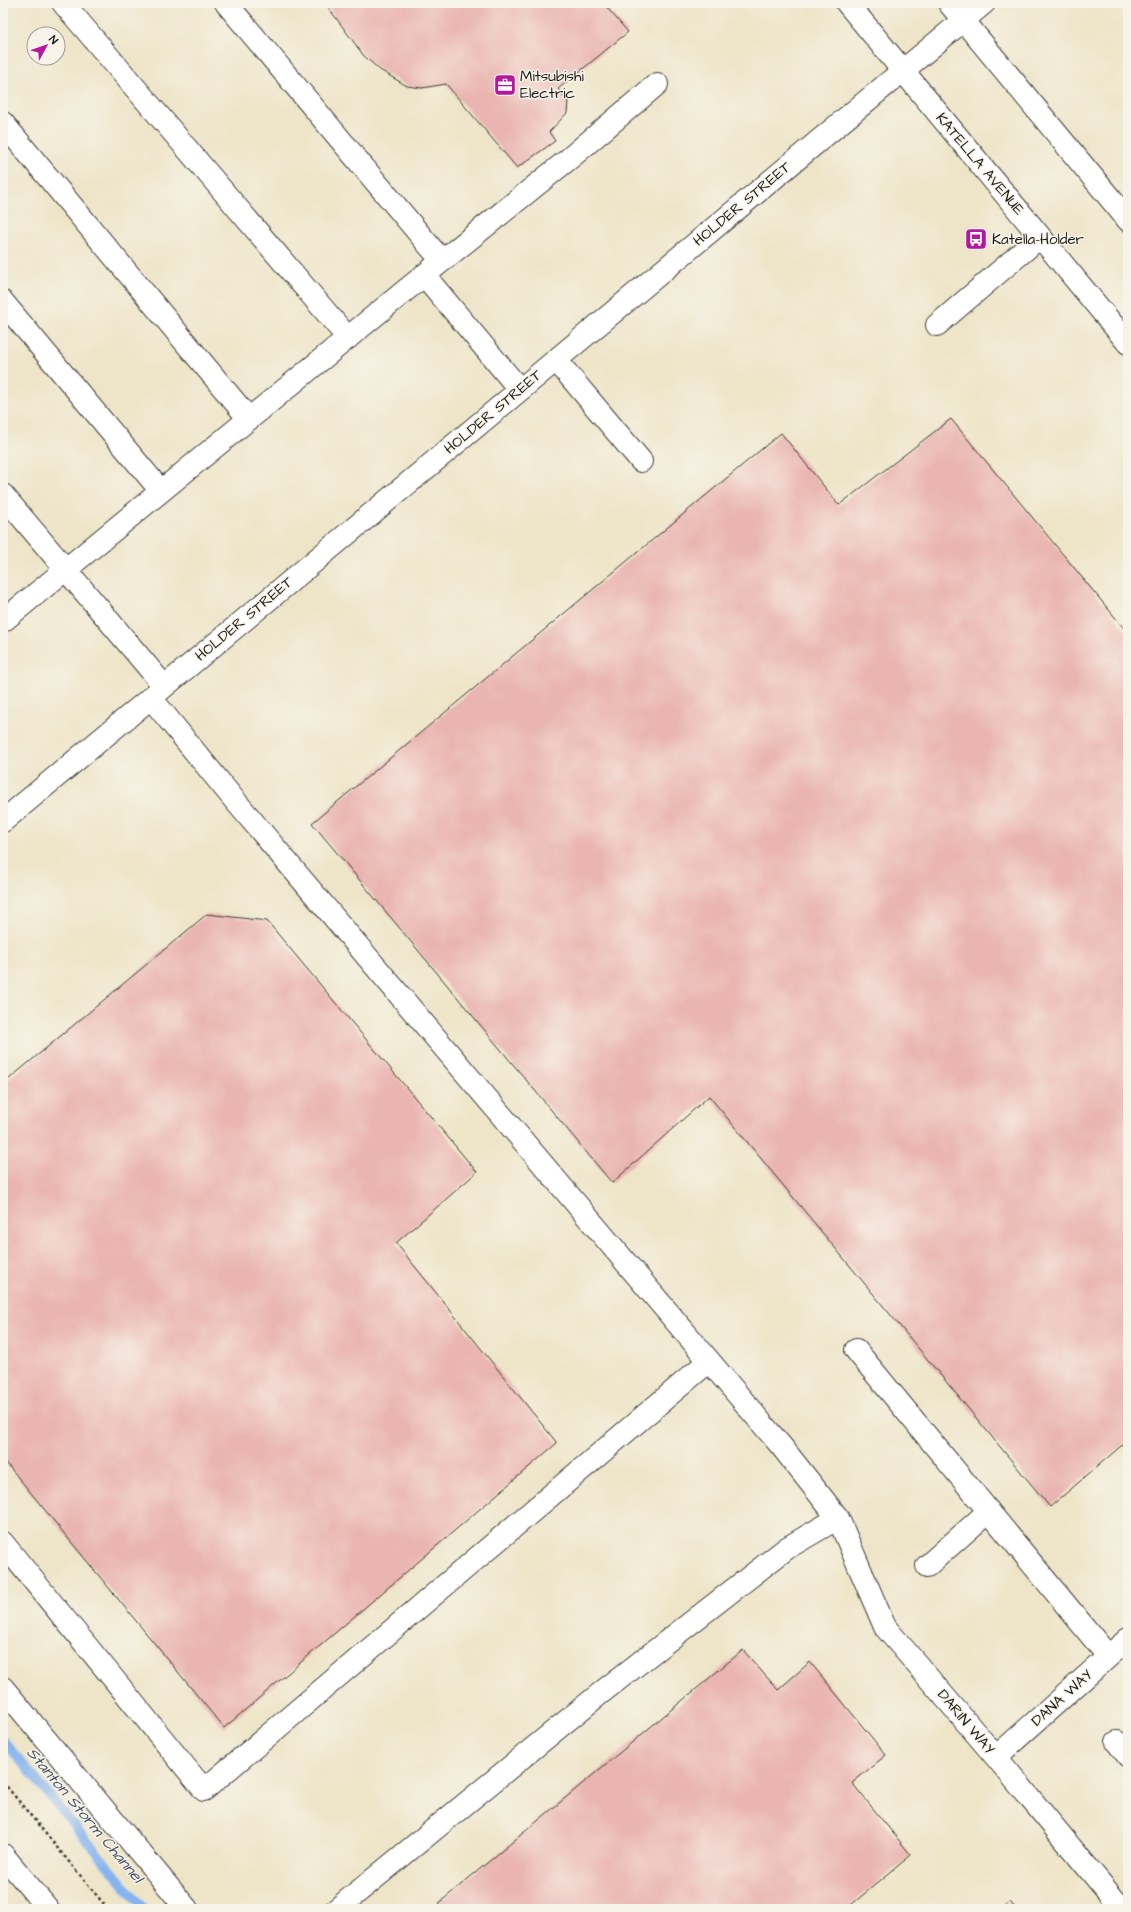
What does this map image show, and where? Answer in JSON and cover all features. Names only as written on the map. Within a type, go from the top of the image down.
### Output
[{"type":"street","points":[[63,3],[348,338]]},
{"type":"street","points":[[226,3],[442,261]]},
{"type":"street","name":"KATELLA AVENUE","points":[[846,3],[1128,343]]},
{"type":"street","points":[[949,3],[1128,220]]},
{"type":"street","name":"HOLDER STREET","points":[[3,821],[984,3]]},
{"type":"street","points":[[3,621],[424,275],[570,158],[656,84]]},
{"type":"street","points":[[3,123],[249,419]]},
{"type":"street","points":[[937,325],[1040,237]]},
{"type":"street","points":[[424,275],[520,390]]},
{"type":"street","points":[[3,302],[161,491]]},
{"type":"street","points":[[556,360],[641,461]]},
{"type":"street","name":"DARIN WAY","points":[[3,495],[67,569],[232,797],[782,1447],[838,1518],[885,1627],[996,1757],[1122,1909]]},
{"type":"street","points":[[856,1350],[1108,1656]]},
{"type":"street","points":[[3,1543],[204,1790],[709,1361]]},
{"type":"street","points":[[927,1566],[989,1511]]},
{"type":"street","points":[[337,1909],[602,1692],[787,1548],[838,1518]]},
{"type":"street","name":"DANA WAY","points":[[996,1757],[1128,1639]]},
{"type":"street","points":[[3,1688],[187,1909]]},
{"type":"street","points":[[3,1855],[48,1909]]},
{"type":"path","points":[[3,1782],[108,1909]]},
{"type":"building","name":"Mitsubishi Electric","points":[[325,3],[603,3],[628,32],[558,89],[568,102],[567,113],[549,132],[555,141],[517,168],[446,84],[422,88],[407,86],[380,70],[364,56]]},
{"type":"building","points":[[951,419],[1128,633],[1128,1440],[1050,1507],[709,1096],[612,1183],[312,823],[781,433],[839,505]]},
{"type":"building","points":[[207,914],[267,921],[477,1172],[396,1243],[557,1443],[224,1728],[3,1459],[3,1084]]},
{"type":"building","points":[[743,1650],[778,1690],[810,1662],[886,1755],[852,1783],[911,1855],[846,1909],[444,1909],[439,1903]]},
{"type":"building","points":[[1010,1902],[1016,1909],[1001,1909]]},
{"type":"waterway","name":"Stanton Storm Channel","points":[[3,1740],[144,1909]]},
{"type":"place","name":"Mitsubishi Electric","points":[[505,85]]},
{"type":"place","name":"Katella-Holder","points":[[976,239]]}]
